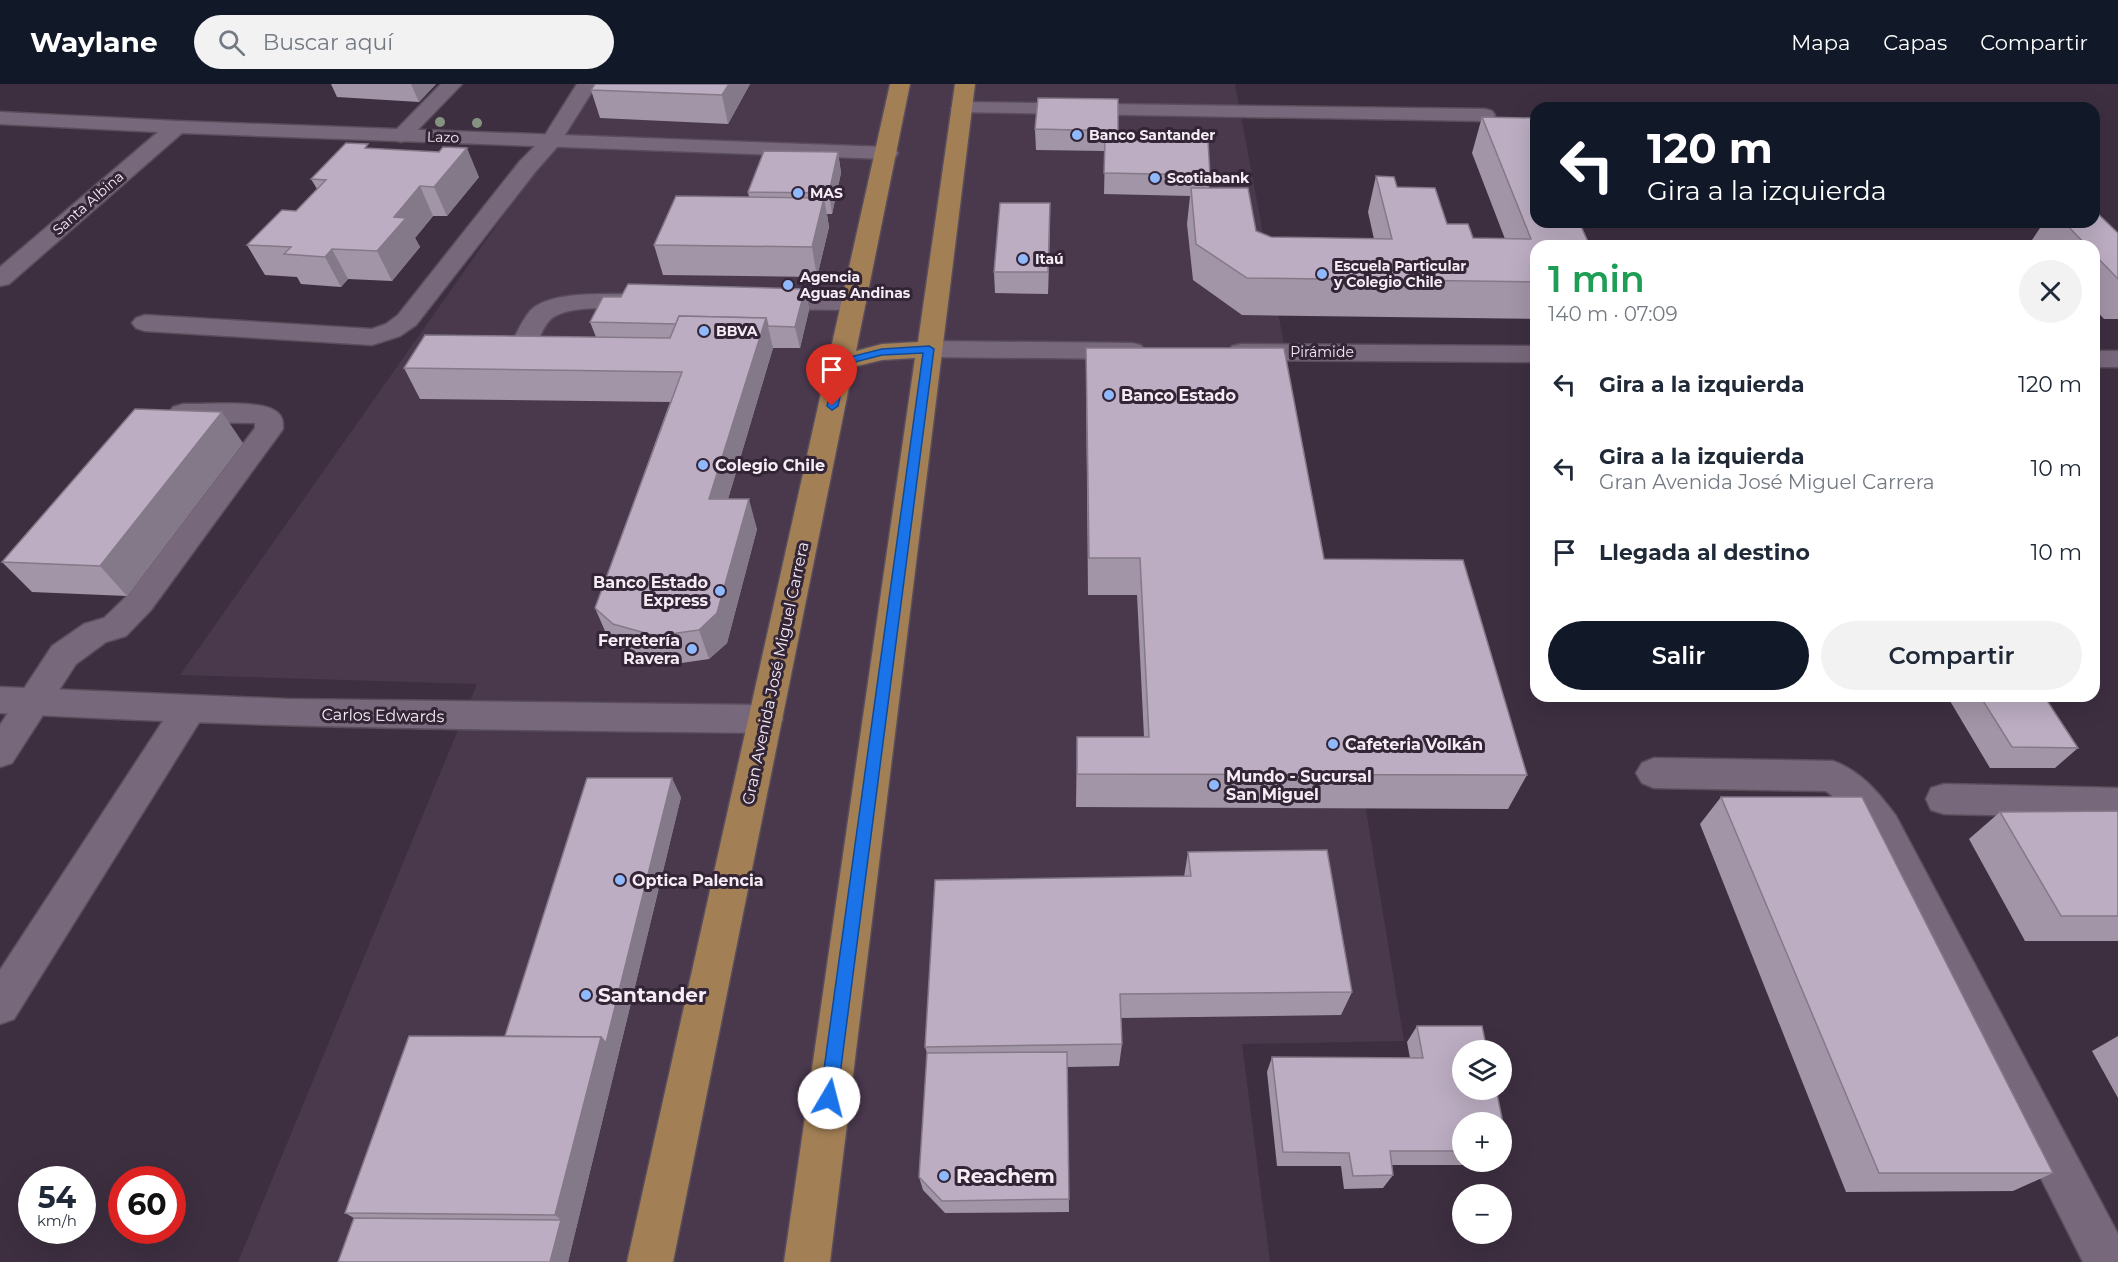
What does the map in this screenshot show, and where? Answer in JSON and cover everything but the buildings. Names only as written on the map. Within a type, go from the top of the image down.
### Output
[{"type":"main road","name":"Gran Avenida José Miguel Carrera","points":[[650,1262],[900,84]]},
{"type":"main road","points":[[807,1262],[964,84]]},
{"type":"main road","points":[[842,362],[882,352],[929,349]]},
{"type":"street","points":[[402,136],[452,84]]},
{"type":"street","points":[[145,323],[372,337],[397,329],[528,166],[550,142],[587,84]]},
{"type":"street","points":[[961,108],[1485,116]]},
{"type":"street","name":"Lazo","points":[[0,118],[550,142],[887,153]]},
{"type":"street","name":"Santa Albina","points":[[0,279],[177,127]]},
{"type":"street","points":[[520,352],[541,313],[552,308],[590,302],[673,302]]},
{"type":"street","points":[[745,302],[855,303]]},
{"type":"street","points":[[929,349],[1154,351]]},
{"type":"street","name":"Pirámide","points":[[1214,351],[1530,354]]},
{"type":"street","points":[[2100,359],[2118,359]]},
{"type":"street","points":[[0,753],[16,701],[75,645],[95,633],[115,627],[140,602],[269,429],[269,418],[262,414],[183,412]]},
{"type":"street","name":"Carlos Edwards","points":[[16,701],[188,711],[300,714],[765,718]]},
{"type":"street","points":[[0,1005],[188,711]]},
{"type":"street","points":[[1654,773],[1833,776],[1862,798],[1883,826],[2108,1262]]},
{"type":"street","points":[[1944,800],[2118,803]]},
{"type":"shaded area","points":[[596,84],[1235,84],[1327,573],[1404,1041],[1242,1044],[1270,1262],[238,1262],[477,684],[180,675]]},
{"type":"place","name":"Banco Santander","points":[[1077,135]]},
{"type":"place","name":"Scotiabank","points":[[1155,178]]},
{"type":"place","name":"MAS","points":[[798,193]]},
{"type":"place","name":"Itaú","points":[[1023,259]]},
{"type":"place","name":"Escuela Particular y Colegio Chile","points":[[1322,274]]},
{"type":"place","name":"Agencia Aguas Andinas","points":[[788,285]]},
{"type":"place","name":"BBVA","points":[[704,331]]},
{"type":"place","name":"Banco Estado","points":[[1109,395]]},
{"type":"place","name":"Colegio Chile","points":[[703,465]]},
{"type":"place","name":"Banco Estado Express","points":[[720,591]]},
{"type":"place","name":"Ferretería Ravera","points":[[692,649]]},
{"type":"place","name":"Cafeteria Volkán","points":[[1333,744]]},
{"type":"place","name":"Mundo - Sucursal San Miguel","points":[[1214,785]]},
{"type":"place","name":"Optica Palencia","points":[[620,880]]},
{"type":"place","name":"Santander","points":[[586,995]]},
{"type":"place","name":"Reachem","points":[[944,1176]]},
{"type":"route","points":[[829,1098],[929,349],[882,352],[842,362],[832,406]]}]
